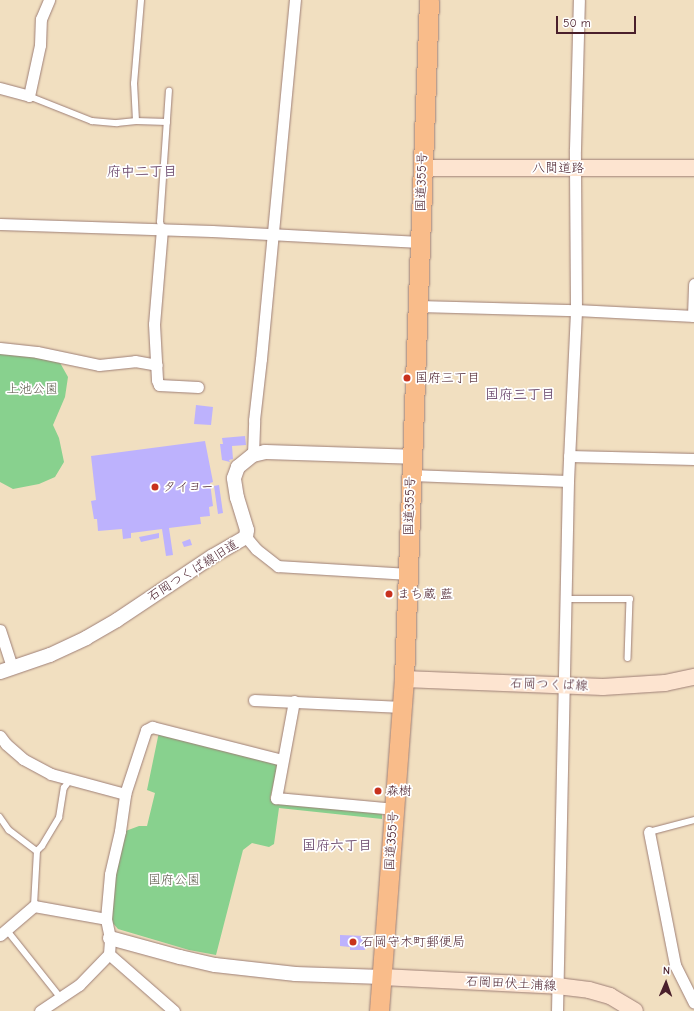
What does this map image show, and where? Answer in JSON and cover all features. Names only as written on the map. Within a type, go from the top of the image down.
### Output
[{"type":"highway","name":"国道355号","points":[[379,1011],[404,680],[429,0]]},
{"type":"main road","name":"八間道路","points":[[423,168],[694,168]]},
{"type":"main road","name":"石岡つくば線","points":[[404,680],[633,686],[694,677]]},
{"type":"main road","name":"石岡田伏土浦線","points":[[382,978],[558,986],[589,990],[610,996],[635,1011]]},
{"type":"street","points":[[0,88],[29,96],[40,45],[41,19],[49,0]]},
{"type":"street","points":[[295,0],[254,420],[253,455],[265,452],[568,481]]},
{"type":"street","points":[[557,1011],[568,481],[576,310],[575,168],[576,71],[579,0]]},
{"type":"street","points":[[0,224],[162,228],[420,242]]},
{"type":"street","points":[[162,228],[154,324],[157,380],[159,385],[198,387]]},
{"type":"street","points":[[418,306],[576,310],[693,316],[694,284]]},
{"type":"street","points":[[0,348],[37,352],[99,365],[135,361],[157,365]]},
{"type":"street","name":"石岡つくば線旧道","points":[[6,670],[50,655],[86,638],[117,620],[213,556],[246,537],[247,530],[237,498],[234,478],[238,467],[253,455]]},
{"type":"street","points":[[569,456],[694,459]]},
{"type":"street","points":[[246,537],[256,550],[278,566],[408,574]]},
{"type":"street","points":[[0,630],[6,670]]},
{"type":"street","points":[[254,700],[402,707]]},
{"type":"street","points":[[294,701],[276,798],[395,809]]},
{"type":"street","points":[[40,1011],[79,985],[109,954],[110,938],[106,919],[110,874],[120,830],[125,794],[146,730],[150,727],[282,760]]},
{"type":"street","points":[[0,736],[6,744],[23,759],[51,774],[125,794]]},
{"type":"street","points":[[649,832],[675,965],[694,1003]]},
{"type":"street","points":[[3,933],[34,906],[106,919]]},
{"type":"street","points":[[110,938],[215,965],[295,974],[382,978]]},
{"type":"street","points":[[109,954],[168,1010]]},
{"type":"street","points":[[692,1011],[694,1007]]},
{"type":"lane","points":[[136,121],[134,84],[140,0]]},
{"type":"lane","points":[[162,228],[160,222],[169,91]]},
{"type":"lane","points":[[29,96],[92,121],[117,123],[136,121],[167,122]]},
{"type":"lane","points":[[565,599],[630,598],[628,658]]},
{"type":"lane","points":[[34,906],[37,851],[42,846],[59,818],[64,788],[70,780]]},
{"type":"lane","points":[[0,817],[9,830],[37,851]]},
{"type":"lane","points":[[649,832],[694,820]]},
{"type":"lane","points":[[3,933],[61,998]]},
{"type":"green space","name":"上池公園","points":[[0,353],[9,353],[59,361],[68,377],[65,397],[53,425],[59,438],[64,462],[55,477],[39,484],[13,489],[0,482]]},
{"type":"green space","name":"国府公園","points":[[159,732],[278,764],[270,799],[382,812],[382,819],[279,808],[274,844],[269,847],[252,843],[243,850],[216,955],[189,950],[118,929],[111,921],[112,890],[123,832],[139,826],[147,826],[155,793],[147,790]]},
{"type":"building","points":[[196,405],[213,407],[211,425],[194,424]]},
{"type":"building","points":[[245,436],[246,445],[232,446],[233,459],[229,460],[230,462],[222,460],[220,444],[223,444],[222,438]]},
{"type":"building","points":[[205,441],[213,482],[210,483],[213,506],[209,507],[210,516],[200,517],[201,524],[169,528],[173,555],[166,556],[162,529],[131,533],[131,538],[123,539],[122,529],[98,531],[97,519],[94,519],[91,501],[96,500],[91,456]]},
{"type":"building","points":[[219,485],[223,513],[218,514],[214,486]]},
{"type":"building","points":[[159,533],[159,538],[141,542],[139,537]]},
{"type":"building","points":[[190,539],[192,545],[184,547],[182,542]]},
{"type":"building","points":[[340,935],[365,936],[365,950],[350,950],[350,947],[340,946]]},
{"type":"place","name":"国府三丁目","points":[[407,378]]},
{"type":"place","name":"タイヨー","points":[[155,487]]},
{"type":"place","name":"まち蔵 藍","points":[[389,594]]},
{"type":"place","name":"森樹","points":[[378,791]]},
{"type":"place","name":"石岡守木町郵便局","points":[[353,942]]},
{"type":"district","name":"府中二丁目","points":[[142,172]]},
{"type":"district","name":"国府三丁目","points":[[520,395]]},
{"type":"district","name":"国府六丁目","points":[[337,846]]}]
